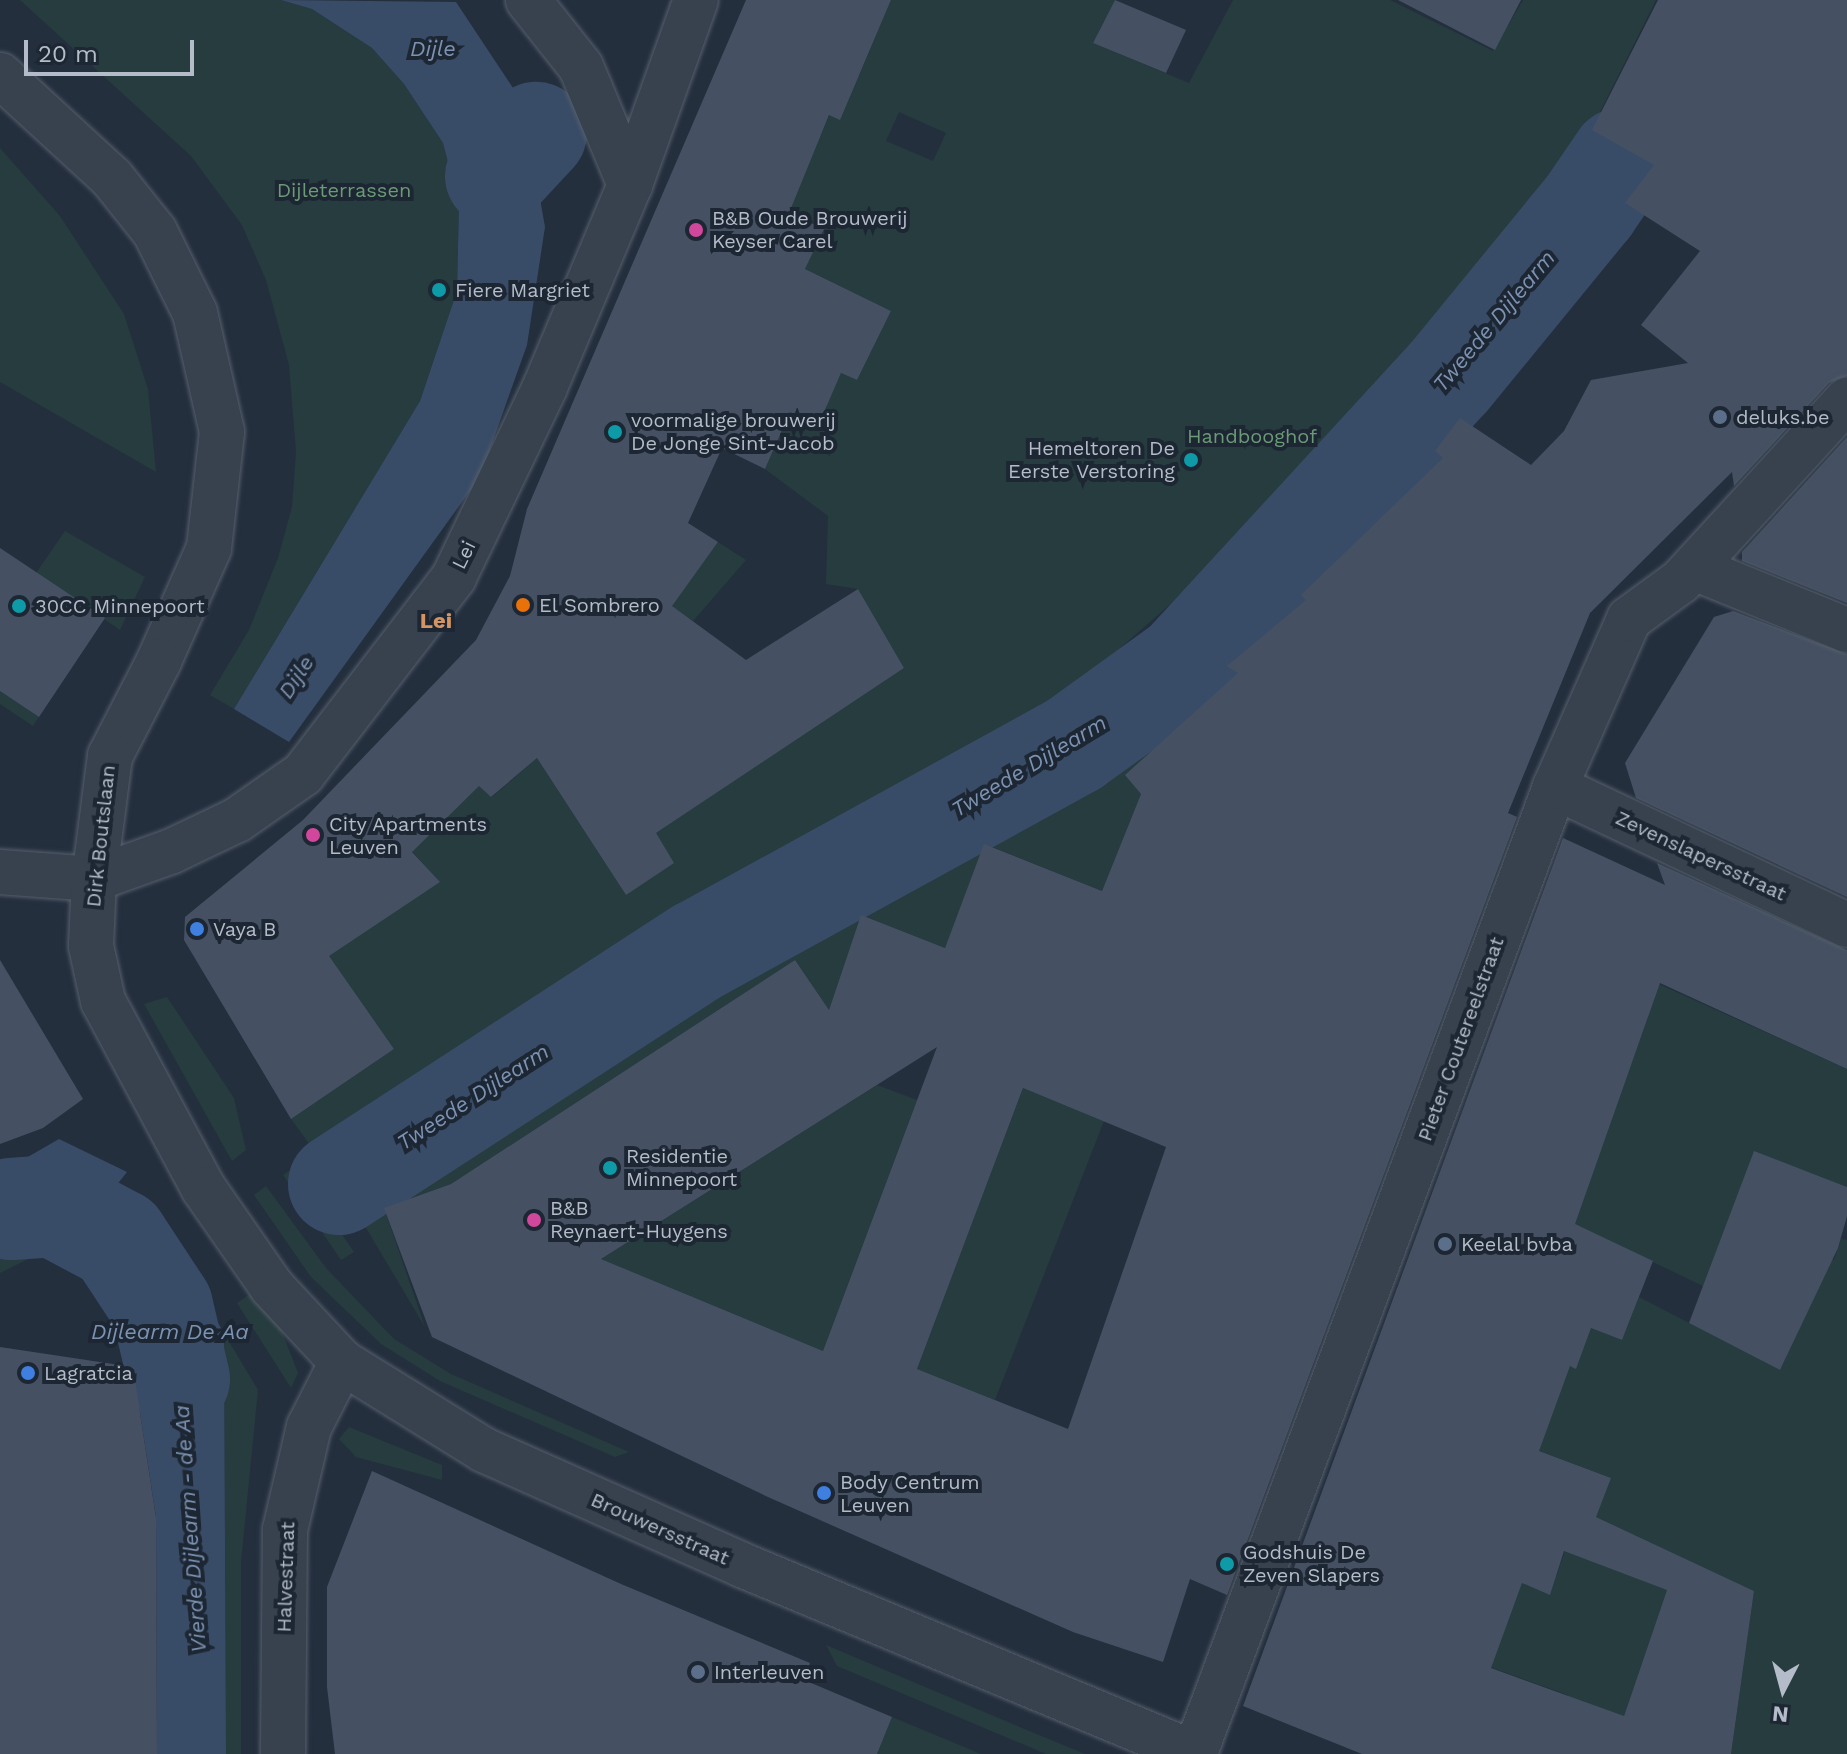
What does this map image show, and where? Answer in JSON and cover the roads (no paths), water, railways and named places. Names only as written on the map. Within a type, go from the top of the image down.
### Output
[{"type":"street","points":[[528,0],[581,67],[630,185]]},
{"type":"street","name":"Lei","points":[[0,872],[94,879],[172,851],[237,820],[303,774],[454,577],[545,387],[630,185],[696,0]]},
{"type":"street","name":"Dirk Boutslaan","points":[[0,75],[112,178],[155,232],[195,313],[222,432],[209,548],[110,756],[94,879],[91,946],[103,1001],[204,1189]]},
{"type":"street","name":"Pieter Coutereelstraat","points":[[1196,1754],[1555,787],[1629,619],[1694,568],[1847,400]]},
{"type":"street","points":[[1694,568],[1847,630]]},
{"type":"street","name":"Zevenslapersstraat","points":[[1555,787],[1847,925]]},
{"type":"street","name":"Brouwersstraat","points":[[204,1189],[272,1287],[342,1362],[484,1450],[742,1565],[1196,1754]]},
{"type":"street","name":"Halvestraat","points":[[283,1754],[285,1530],[309,1427],[342,1362]]},
{"type":"water","name":"Dijle","points":[[281,0],[456,2],[523,103],[545,227],[527,345],[480,477],[289,742],[234,709],[420,401],[457,291],[459,204],[443,143],[404,84],[372,48],[312,9]]},
{"type":"water","points":[[59,1139],[127,1172],[77,1235],[51,1225],[0,1253],[0,1173]]},
{"type":"water","name":"Dijlearm De Aa","points":[[153,1216],[224,1333],[226,1754],[152,1754],[157,1743],[156,1517],[133,1367],[109,1273]]},
{"type":"waterway","name":"Dijlearm De Aa","points":[[496,176],[536,133]]},
{"type":"waterway","name":"Tweede Dijlearm","points":[[339,1184],[700,950],[1073,745],[1184,665],[1449,377],[1589,206],[1621,159]]},
{"type":"waterway","name":"Tweede Dijlearm","points":[[11,1209],[54,1206],[118,1240],[162,1307],[179,1379]]},
{"type":"place","name":"B&B Oude Brouwerij Keyser Carel","points":[[696,230]]},
{"type":"place","name":"Fiere Margriet","points":[[439,290]]},
{"type":"place","name":"deluks.be","points":[[1720,417]]},
{"type":"place","name":"voormalige brouwerij De Jonge Sint-Jacob","points":[[615,432]]},
{"type":"place","name":"Hemeltoren De Eerste Verstoring","points":[[1191,460]]},
{"type":"place","name":"El Sombrero","points":[[523,605]]},
{"type":"place","name":"30CC Minnepoort","points":[[19,606]]},
{"type":"place","name":"City Apartments Leuven","points":[[313,835]]},
{"type":"place","name":"Vaya B","points":[[197,929]]},
{"type":"place","name":"Residentie Minnepoort","points":[[610,1168]]},
{"type":"place","name":"B&B Reynaert-Huygens","points":[[534,1220]]},
{"type":"place","name":"Keelal bvba","points":[[1445,1244]]},
{"type":"place","name":"Lagratcia","points":[[28,1373]]},
{"type":"place","name":"Body Centrum Leuven","points":[[824,1493]]},
{"type":"place","name":"Godshuis De Zeven Slapers","points":[[1227,1564]]},
{"type":"place","name":"Interleuven","points":[[698,1672]]},
{"type":"district","name":"Lei","points":[[436,621]]},
{"type":"park label","name":"Dijleterrassen","points":[[344,190]]},
{"type":"park label","name":"Handbooghof","points":[[1252,436]]},
{"type":"water label","name":"Vierde Dijlearm - de Aa","points":[[190,1529]]}]
